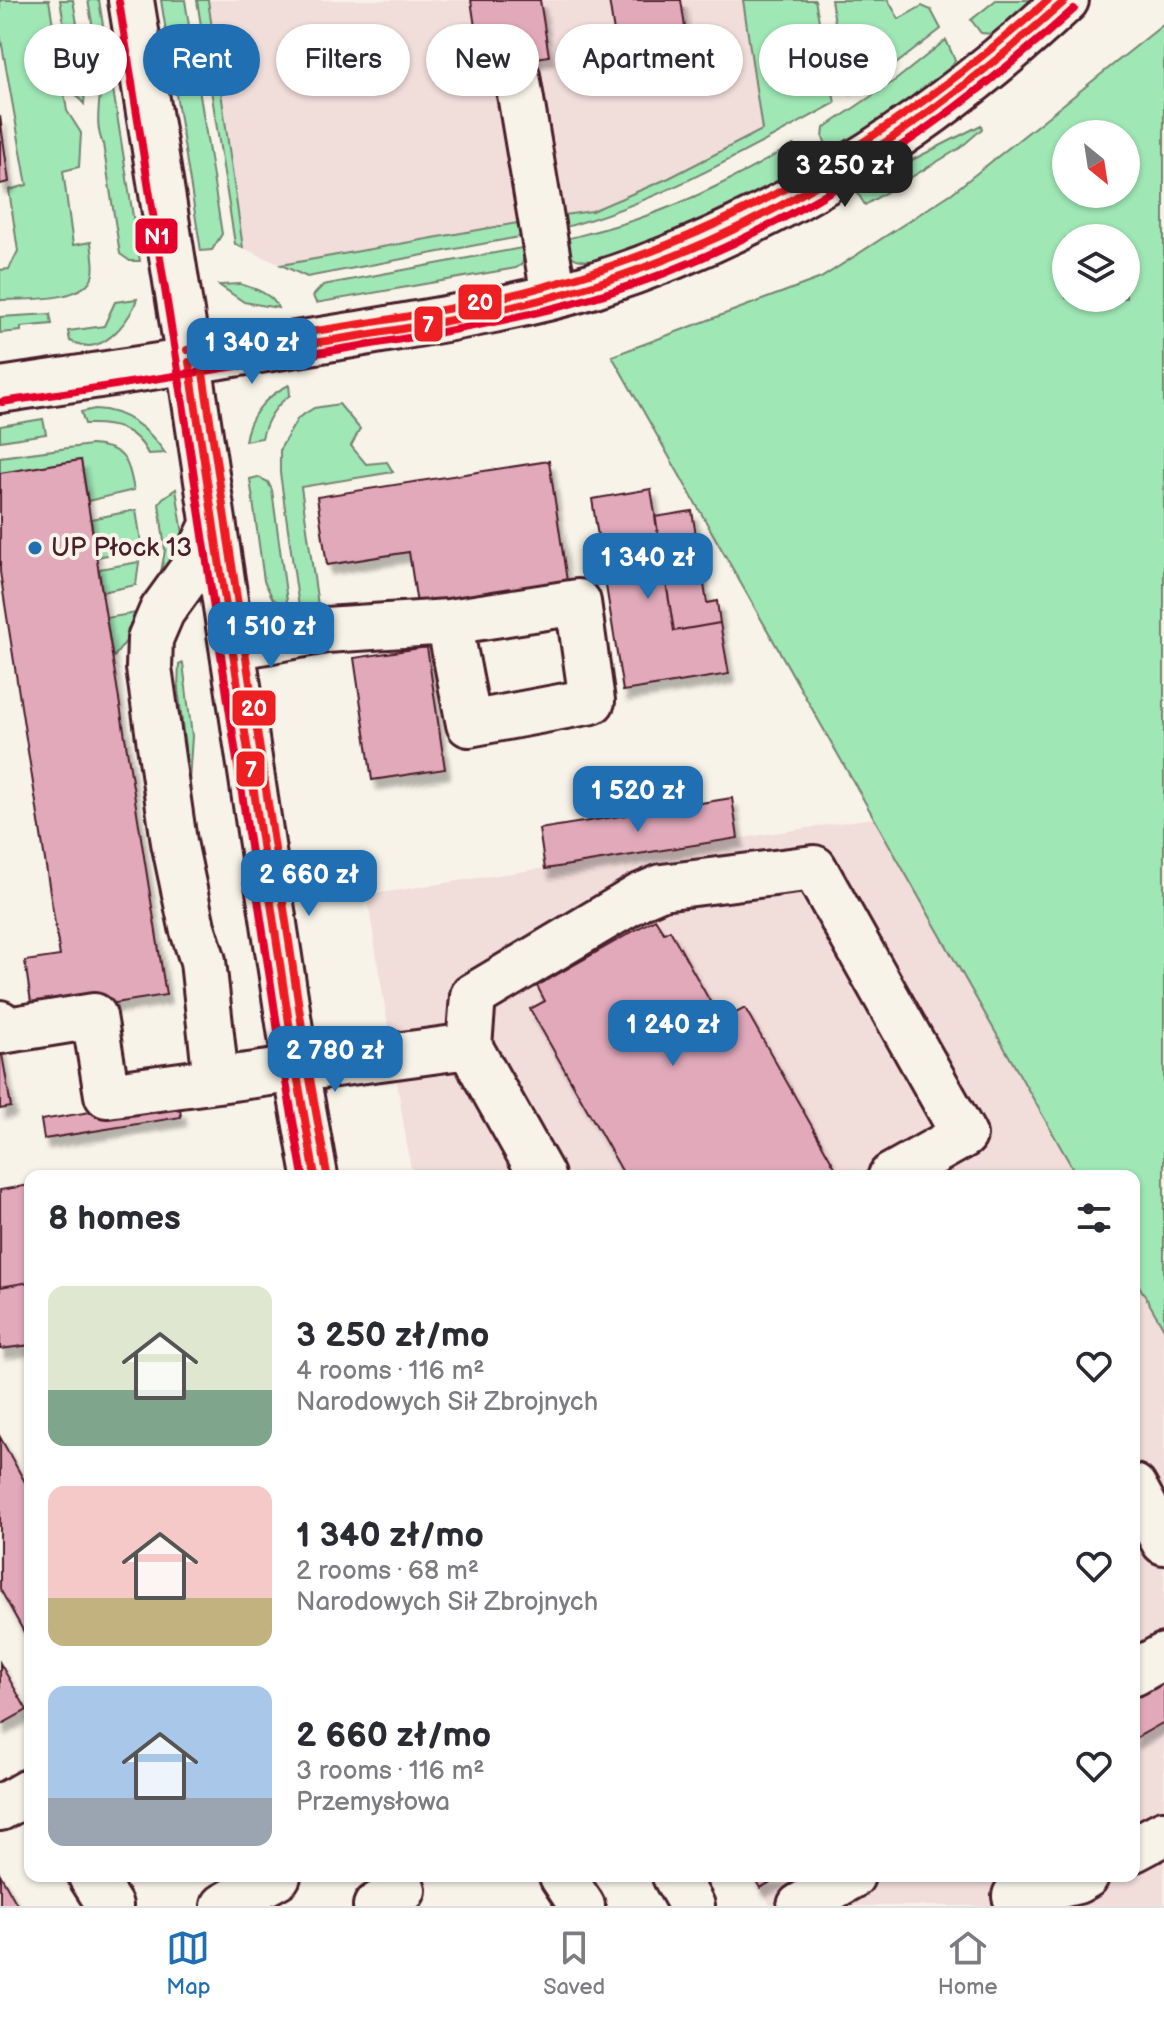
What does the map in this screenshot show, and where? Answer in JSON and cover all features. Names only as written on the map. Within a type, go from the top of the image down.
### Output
[{"type":"street","points":[[131,0],[314,1170]]},
{"type":"street","points":[[0,390],[446,319],[554,296],[629,273],[702,244],[820,185],[944,104],[1066,0]]},
{"type":"street","points":[[520,96],[554,296]]},
{"type":"street","points":[[213,525],[191,571],[162,611],[150,639],[149,668],[172,826],[192,927],[203,961],[216,1080]]},
{"type":"street","points":[[233,647],[326,630],[449,622]]},
{"type":"street","points":[[539,1170],[469,1046],[473,996],[641,896],[662,887],[814,868],[964,1135],[934,1165],[914,1170]]},
{"type":"street","points":[[0,1023],[1,1031],[94,1016],[107,1095],[469,1046]]},
{"type":"street","points":[[1140,1498],[1164,1542]]},
{"type":"street","points":[[1140,1670],[1164,1656]]},
{"type":"street","points":[[0,1808],[24,1794]]},
{"type":"street","points":[[1140,1846],[1164,1833]]},
{"type":"street","points":[[95,1882],[110,1906]]},
{"type":"street","points":[[224,1906],[267,1882]]},
{"type":"street","points":[[376,1906],[403,1890],[400,1882]]},
{"type":"street","points":[[566,1882],[582,1906]]},
{"type":"street","points":[[593,1882],[602,1906]]},
{"type":"street","points":[[678,1882],[692,1906]]},
{"type":"street","points":[[800,1906],[842,1882]]},
{"type":"street","points":[[1005,1893],[1071,1882]]},
{"type":"shaded area","points":[[208,0],[743,0],[762,130],[669,178],[592,211],[281,265],[243,248],[222,96],[260,96],[260,24],[211,24]]},
{"type":"shaded area","points":[[873,818],[1074,1170],[411,1170],[367,895]]},
{"type":"shaded area","points":[[1140,1287],[1164,1329],[1164,1906],[771,1906],[757,1882],[1140,1882]]},
{"type":"green space","points":[[0,0],[49,0],[53,24],[24,24],[24,96],[65,96],[67,111],[81,133],[79,167],[63,171],[73,245],[91,242],[94,270],[88,283],[67,295],[0,300],[0,270],[9,269],[18,251],[9,190],[27,185],[0,34]]},
{"type":"green space","points":[[60,0],[73,0],[77,24],[64,24]]},
{"type":"green space","points":[[88,0],[99,0],[103,24],[92,24]]},
{"type":"green space","points":[[161,0],[185,0],[189,24],[165,24]]},
{"type":"green space","points":[[197,0],[208,0],[211,24],[201,24]]},
{"type":"green space","points":[[743,0],[815,0],[820,24],[759,24],[759,96],[834,96],[835,103],[734,158],[665,191],[558,229],[556,216],[592,211],[669,178],[762,130]]},
{"type":"green space","points":[[831,0],[888,0],[899,19],[922,6],[931,10],[941,29],[897,63],[897,24],[835,24]]},
{"type":"green space","points":[[996,0],[1034,0],[992,34],[981,33],[971,20]]},
{"type":"green space","points":[[1164,24],[1164,1329],[1140,1287],[1140,1170],[1074,1170],[612,356],[821,278],[952,193]]},
{"type":"green space","points":[[946,40],[955,60],[951,70],[881,121],[830,151],[823,138],[824,128],[872,96],[897,96],[897,79]]},
{"type":"green space","points":[[99,96],[114,96],[140,261],[130,261],[120,254],[98,119]]},
{"type":"green space","points":[[176,96],[200,96],[222,234],[212,250],[201,251]]},
{"type":"green space","points":[[212,96],[222,96],[243,248],[235,244]]},
{"type":"green space","points":[[981,125],[982,129],[960,148],[865,205],[855,189]]},
{"type":"green space","points":[[793,145],[806,152],[812,163],[725,211],[599,261],[585,261],[571,256],[562,240],[631,221],[680,203]]},
{"type":"green space","points":[[529,221],[530,235],[307,277],[281,265]]},
{"type":"green space","points":[[527,247],[522,264],[516,268],[316,303],[313,296],[323,285]]},
{"type":"green space","points":[[240,284],[267,295],[278,308],[244,302],[219,285]]},
{"type":"green space","points":[[137,299],[125,322],[105,341],[89,346],[70,341],[68,331],[104,326],[115,302]]},
{"type":"green space","points":[[50,314],[52,324],[0,333],[0,317]]},
{"type":"green space","points":[[289,385],[290,395],[272,414],[262,438],[245,441],[250,423],[260,407]]},
{"type":"green space","points":[[339,404],[360,429],[351,446],[366,464],[387,462],[393,472],[301,487],[319,612],[300,614],[280,473],[280,449],[298,418],[314,408]]},
{"type":"green space","points":[[95,409],[116,413],[135,422],[152,436],[165,453],[148,454],[136,438],[122,428],[85,424],[81,412]]},
{"type":"green space","points":[[43,419],[46,434],[0,441],[0,426]]},
{"type":"green space","points":[[91,445],[111,449],[123,457],[134,490],[88,501],[81,460],[0,473],[0,457]]},
{"type":"green space","points":[[258,477],[268,482],[272,490],[288,608],[273,599],[264,581],[250,479]]},
{"type":"green space","points":[[176,489],[186,553],[159,584],[165,550],[159,503]]},
{"type":"green space","points":[[136,510],[142,548],[97,557],[91,519]]},
{"type":"green space","points":[[139,562],[136,585],[102,592],[99,569]]},
{"type":"green space","points":[[142,612],[146,615],[113,658],[106,618]]},
{"type":"green space","points":[[183,663],[192,736],[189,782],[178,687],[179,665]]},
{"type":"building","points":[[471,0],[540,0],[549,56],[539,58],[539,24],[475,24]]},
{"type":"building","points":[[609,0],[681,0],[685,24],[613,24]]},
{"type":"building","points":[[0,116],[9,182],[0,184]]},
{"type":"building","points":[[81,460],[166,995],[33,1016],[25,961],[60,956],[0,572],[0,473]]},
{"type":"building","points":[[549,461],[567,581],[417,604],[409,552],[327,565],[317,497]]},
{"type":"building","points":[[651,489],[674,631],[720,623],[729,674],[623,691],[592,499]]},
{"type":"building","points":[[692,511],[707,603],[717,601],[720,623],[674,631],[655,517]]},
{"type":"building","points":[[427,647],[445,769],[372,780],[354,658]]},
{"type":"building","points":[[732,798],[738,838],[545,869],[539,829]]},
{"type":"building","points":[[655,919],[664,933],[670,930],[721,1021],[745,1008],[837,1170],[622,1170],[530,1009],[545,1001],[537,986]]},
{"type":"building","points":[[0,1042],[11,1107],[0,1109]]},
{"type":"building","points":[[170,1102],[171,1110],[180,1108],[181,1117],[44,1139],[41,1120]]},
{"type":"building","points":[[24,1186],[24,1283],[0,1287],[0,1190]]},
{"type":"building","points":[[24,1283],[24,1346],[0,1349],[0,1287]]},
{"type":"building","points":[[0,1437],[24,1480],[24,1632],[0,1589]]},
{"type":"building","points":[[0,1663],[24,1705],[24,1712],[0,1725]]},
{"type":"building","points":[[1164,1681],[1164,1722],[1140,1736],[1140,1691]]},
{"type":"building","points":[[0,1874],[18,1906],[0,1906]]},
{"type":"building","points":[[756,1882],[771,1882],[760,1888]]},
{"type":"transit line","name":"20","points":[[187,350],[491,300],[590,273],[654,250],[716,224],[834,161],[944,86],[1048,0]]},
{"type":"transit line","name":"7","points":[[189,362],[443,322],[544,299],[659,262],[785,203],[845,168],[959,89],[1066,0]]},
{"type":"transit line","name":"N1","points":[[119,2],[302,1170]]},
{"type":"transit line","name":"N1","points":[[2,402],[461,329],[585,300],[665,273],[777,221],[882,159],[980,88],[1074,9]]},
{"type":"transit line","name":"20","points":[[201,360],[326,1170]]},
{"type":"transit line","name":"7","points":[[189,362],[314,1170]]},
{"type":"place","name":"UP Płock 13","points":[[35,548]]}]
